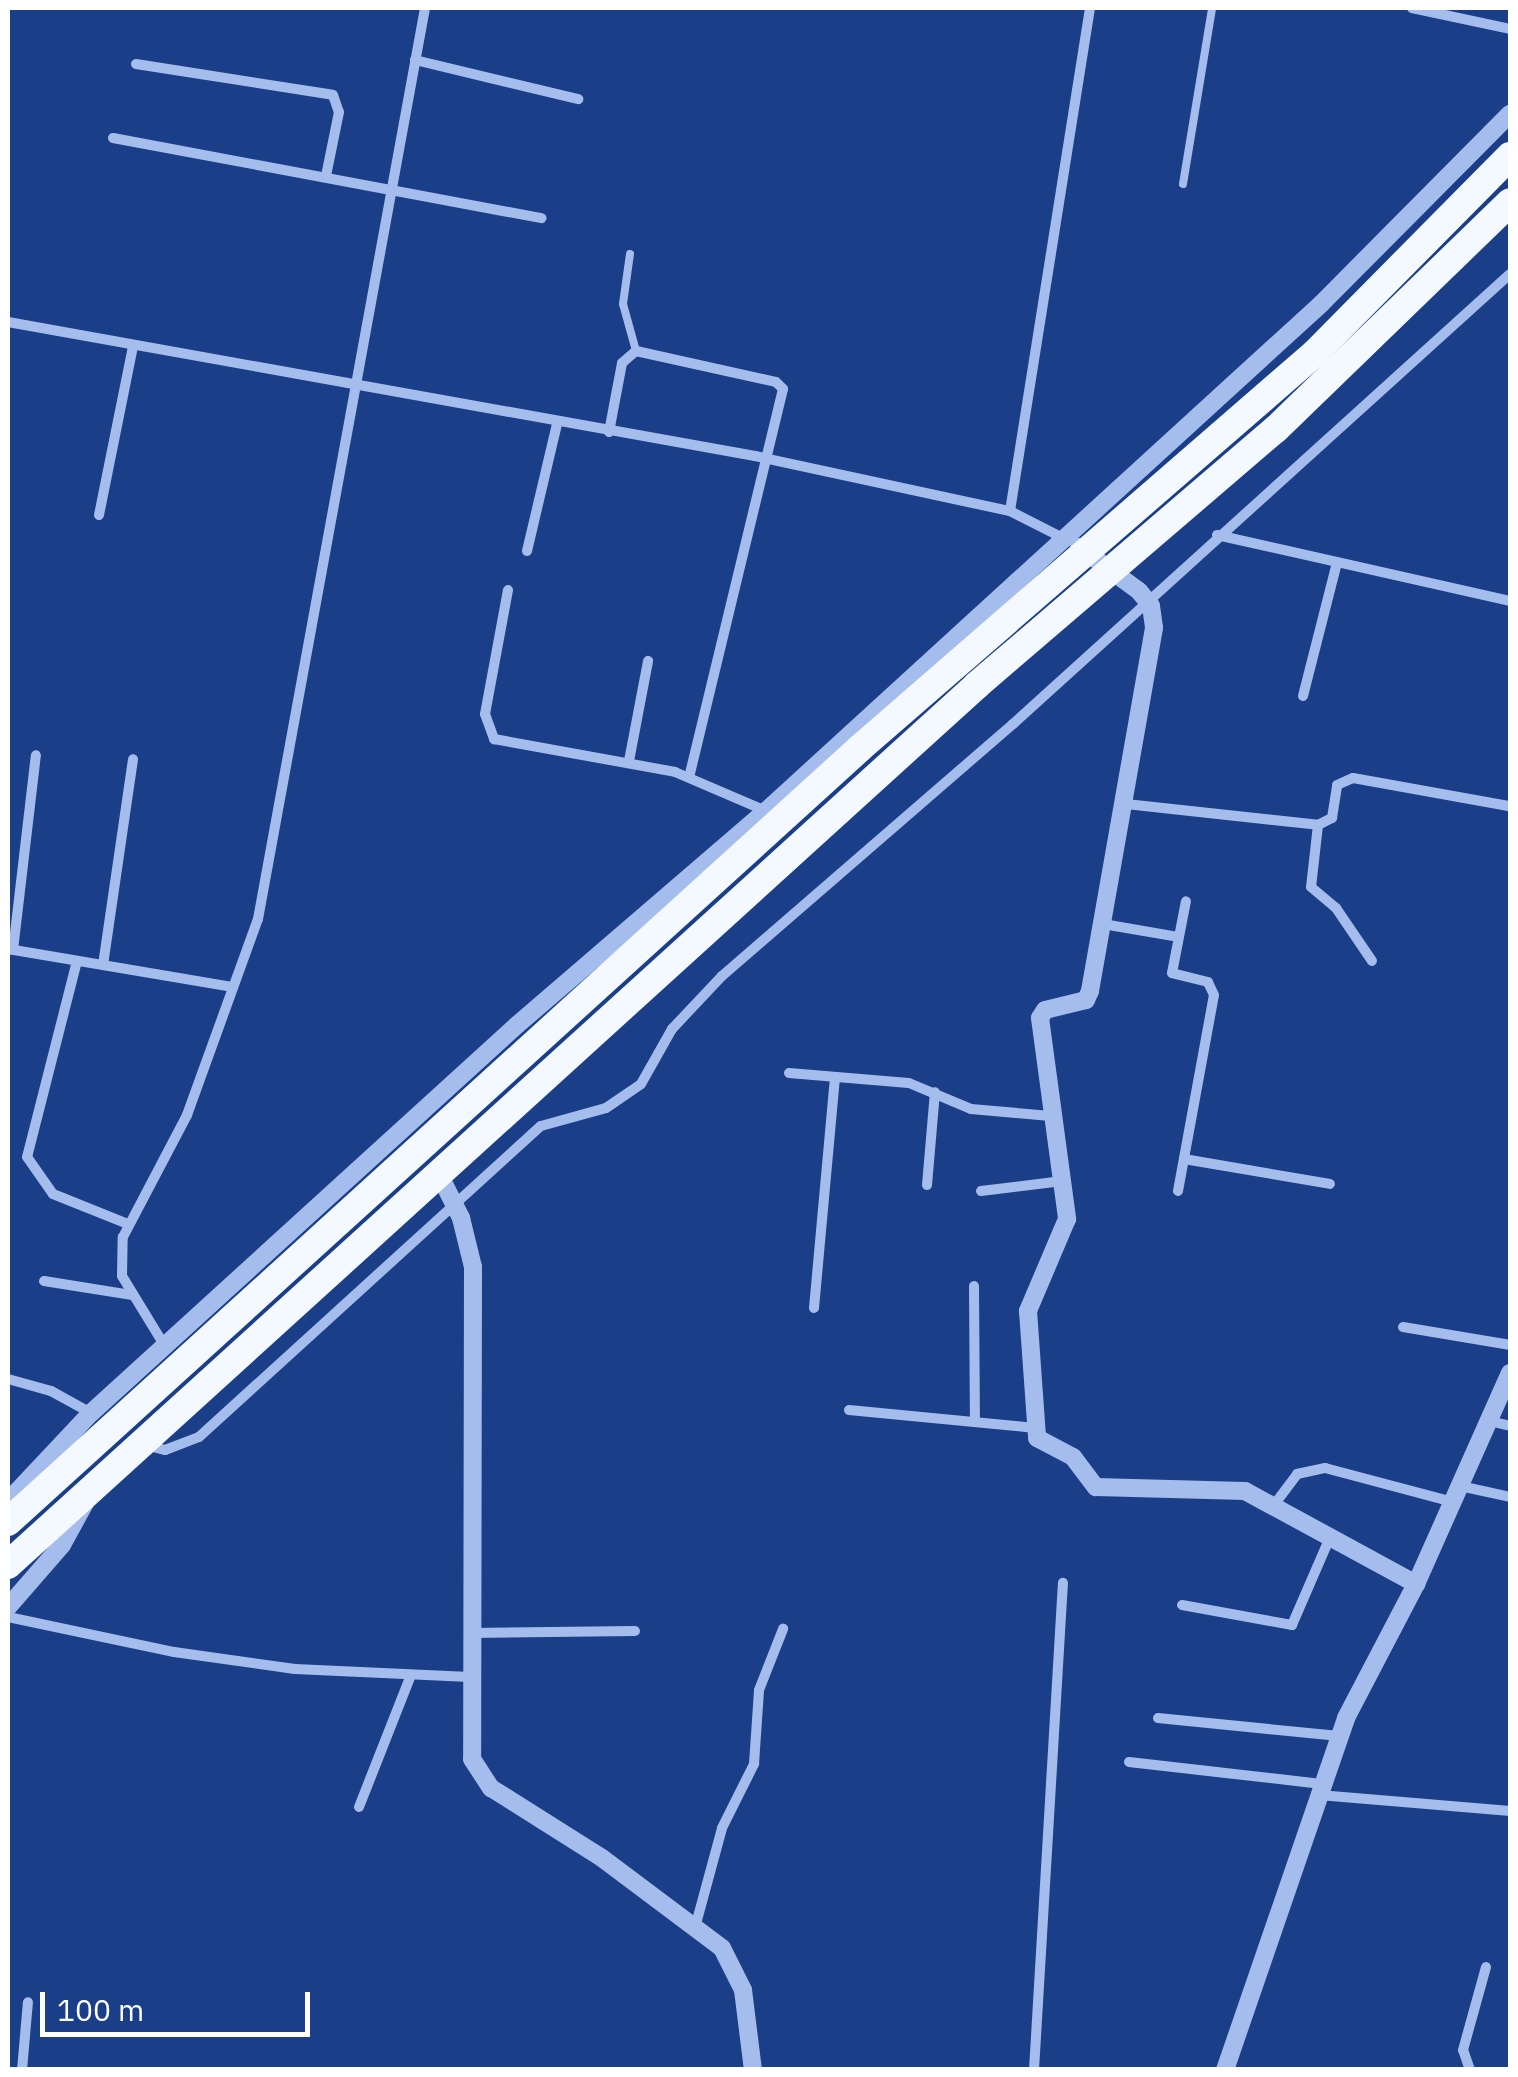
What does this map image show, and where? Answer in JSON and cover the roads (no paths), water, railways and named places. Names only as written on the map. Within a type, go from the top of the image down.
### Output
[{"type":"highway","points":[[9,1506],[68,1468],[1075,545],[1315,353],[1510,156]]},
{"type":"highway","points":[[8,1565],[437,1170],[1108,570],[1276,429],[1510,202]]},
{"type":"street","points":[[166,1348],[130,1295],[118,1262],[128,1224],[187,1115],[258,919],[424,8]]},
{"type":"street","points":[[1010,510],[1090,8]]},
{"type":"street","points":[[1412,8],[1510,29]]},
{"type":"street","points":[[415,60],[578,98]]},
{"type":"street","points":[[136,64],[333,95],[339,112],[326,176]]},
{"type":"street","points":[[9,1506],[91,1413],[517,1025],[1075,545],[1510,114]]},
{"type":"street","points":[[113,138],[542,218]]},
{"type":"street","points":[[140,1443],[165,1450],[199,1437],[542,1126],[606,1108],[641,1084],[672,1030],[711,986],[1013,724],[1145,599],[1510,274]]},
{"type":"street","points":[[8,322],[766,459],[1010,510],[1075,545],[1145,599],[1154,628],[1126,804],[1086,1000],[1045,1010],[1040,1018],[1063,1181],[1063,1234],[1028,1312],[1034,1428],[1045,1446],[1073,1457],[1096,1486],[1204,1486],[1245,1492],[1274,1505],[1328,1542],[1416,1584]]},
{"type":"street","points":[[99,515],[133,347]]},
{"type":"street","points":[[610,432],[622,363],[636,351],[776,382],[783,401],[689,777]]},
{"type":"street","points":[[527,551],[557,424]]},
{"type":"street","points":[[1217,536],[1510,601]]},
{"type":"street","points":[[1303,696],[1337,563]]},
{"type":"street","points":[[508,590],[485,714],[488,733],[689,777],[766,811]]},
{"type":"street","points":[[628,761],[648,661]]},
{"type":"street","points":[[36,755],[10,950],[232,987]]},
{"type":"street","points":[[103,965],[134,759]]},
{"type":"street","points":[[1126,804],[1318,824],[1332,818],[1337,785],[1353,778],[1508,806]]},
{"type":"street","points":[[1318,824],[1311,888],[1348,923],[1372,961]]},
{"type":"street","points":[[1178,1191],[1214,995],[1208,982],[1172,973],[1186,901]]},
{"type":"street","points":[[1103,924],[1178,937]]},
{"type":"street","points":[[77,961],[27,1157],[53,1194],[128,1224]]},
{"type":"street","points":[[789,1073],[909,1082],[971,1109],[1051,1116]]},
{"type":"street","points":[[814,1308],[835,1077]]},
{"type":"street","points":[[927,1184],[935,1092]]},
{"type":"street","points":[[1184,1158],[1330,1184]]},
{"type":"street","points":[[437,1170],[455,1204],[475,1292],[472,1759],[480,1778],[696,1924],[736,1970],[750,2016],[753,2070]]},
{"type":"street","points":[[981,1191],[1063,1181]]},
{"type":"street","points":[[44,1281],[130,1295]]},
{"type":"street","points":[[974,1286],[975,1422]]},
{"type":"street","points":[[1403,1327],[1510,1345]]},
{"type":"street","points":[[1224,2070],[1290,1896],[1340,1736],[1416,1584],[1510,1372]]},
{"type":"street","points":[[8,1379],[51,1391],[91,1413]]},
{"type":"street","points":[[848,1410],[1034,1428]]},
{"type":"street","points":[[1489,1421],[1510,1426]]},
{"type":"street","points":[[1274,1505],[1297,1474],[1325,1468],[1456,1494],[1510,1497]]},
{"type":"street","points":[[8,1607],[62,1545],[92,1487]]},
{"type":"street","points":[[1182,1605],[1292,1625],[1328,1542]]},
{"type":"street","points":[[1034,2070],[1063,1583]]},
{"type":"street","points":[[8,1617],[232,1661],[470,1677]]},
{"type":"street","points":[[696,1924],[722,1828],[754,1764],[759,1690],[783,1629]]},
{"type":"street","points":[[471,1634],[635,1631]]},
{"type":"street","points":[[360,1806],[411,1674]]},
{"type":"street","points":[[1158,1718],[1340,1736]]},
{"type":"street","points":[[1129,1762],[1320,1790],[1510,1811]]},
{"type":"street","points":[[1470,2070],[1464,2050],[1486,1967]]},
{"type":"street","points":[[22,2070],[28,2002]]},
{"type":"lane","points":[[1183,184],[1212,8]]},
{"type":"lane","points":[[630,254],[623,304],[636,351]]}]
